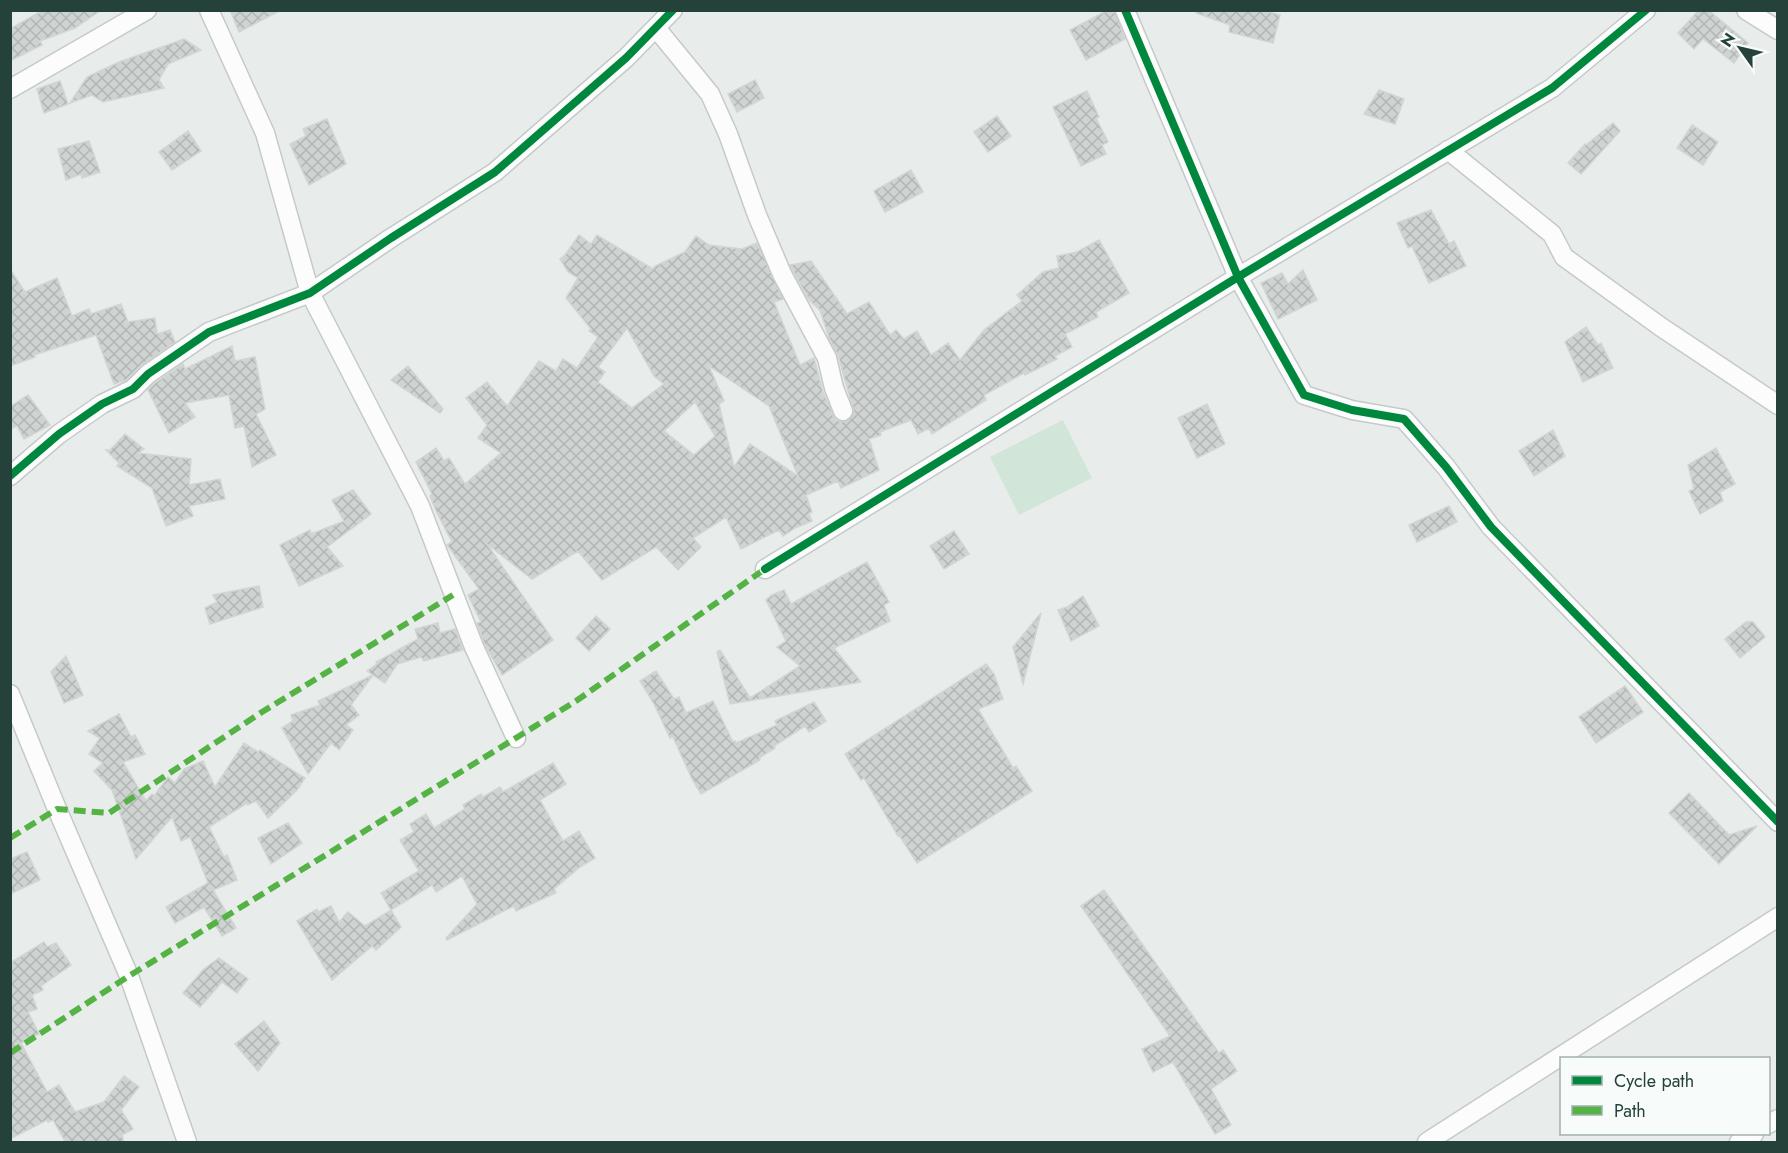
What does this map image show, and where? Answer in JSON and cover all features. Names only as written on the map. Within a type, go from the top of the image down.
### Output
[{"type":"street","points":[[10,89],[147,10]]},
{"type":"street","points":[[209,10],[265,133],[310,293],[420,506],[474,647],[516,738]]},
{"type":"street","points":[[10,476],[59,434],[102,404],[133,389],[148,374],[209,332],[310,293],[495,172],[626,58],[673,10]]},
{"type":"street","points":[[1125,10],[1238,277],[1304,394],[1352,410],[1404,419],[1446,467],[1491,527],[1778,822]]},
{"type":"street","points":[[765,569],[1238,277],[1552,88],[1646,10]]},
{"type":"street","points":[[1746,10],[1778,30]]},
{"type":"street","points":[[656,28],[710,94],[728,134],[757,215],[782,274],[827,358],[834,388],[843,411]]},
{"type":"street","points":[[1448,150],[1552,234],[1564,257],[1662,327],[1778,405]]},
{"type":"street","points":[[10,694],[129,976],[187,1143]]},
{"type":"street","points":[[1561,1057],[1778,917]]},
{"type":"street","points":[[1427,1143],[1560,1057]]},
{"type":"street","points":[[1739,1143],[1752,1135]]},
{"type":"green space","points":[[1063,420],[1092,478],[1019,515],[990,457]]},
{"type":"building","points":[[43,10],[101,10],[75,28],[40,41],[42,45],[10,61],[10,29]]},
{"type":"building","points":[[230,10],[281,10],[239,32]]},
{"type":"building","points":[[1108,10],[1114,10],[1125,39],[1086,60],[1070,30]]},
{"type":"building","points":[[1196,10],[1262,10],[1280,15],[1273,43],[1229,32],[1230,25],[1196,13]]},
{"type":"building","points":[[1699,10],[1708,10],[1748,43],[1734,63],[1703,39],[1694,49],[1678,33]]},
{"type":"building","points":[[184,39],[201,50],[168,64],[159,80],[164,88],[103,102],[92,95],[70,103],[87,77],[119,62]]},
{"type":"building","points":[[755,80],[764,98],[737,112],[728,94]]},
{"type":"building","points":[[60,81],[68,104],[44,113],[37,89]]},
{"type":"building","points":[[1379,90],[1404,99],[1395,124],[1364,114]]},
{"type":"building","points":[[1087,91],[1099,117],[1096,118],[1108,142],[1102,145],[1106,154],[1081,166],[1053,107]]},
{"type":"building","points":[[997,116],[1011,136],[988,152],[974,132]]},
{"type":"building","points":[[327,119],[346,164],[309,185],[290,144],[306,136],[303,129]]},
{"type":"building","points":[[1613,123],[1620,131],[1581,174],[1568,163],[1585,144]]},
{"type":"building","points":[[1692,125],[1718,142],[1703,165],[1677,148]]},
{"type":"building","points":[[188,131],[201,151],[172,170],[159,152]]},
{"type":"building","points":[[89,141],[100,172],[82,178],[81,174],[66,180],[58,149]]},
{"type":"building","points":[[911,170],[923,192],[885,212],[874,191]]},
{"type":"building","points":[[1431,210],[1449,244],[1454,241],[1466,266],[1429,283],[1412,246],[1408,248],[1397,223]]},
{"type":"building","points":[[579,235],[591,244],[597,235],[653,269],[685,252],[696,236],[709,245],[742,249],[757,243],[783,299],[774,302],[800,365],[814,358],[823,392],[833,415],[836,420],[842,422],[851,418],[854,412],[838,355],[829,338],[820,310],[809,300],[790,265],[811,261],[847,314],[869,302],[890,335],[896,330],[904,339],[917,331],[931,355],[948,343],[960,360],[984,330],[1022,301],[1017,295],[1043,272],[1059,268],[1057,256],[1077,252],[1099,240],[1129,293],[1096,312],[1098,317],[1065,334],[1072,347],[1055,356],[1057,359],[1025,375],[1024,373],[984,395],[986,400],[932,434],[929,428],[918,434],[911,420],[880,432],[881,435],[869,439],[879,470],[841,488],[838,481],[806,495],[812,512],[809,514],[812,521],[783,536],[779,530],[741,549],[726,517],[693,538],[701,547],[678,570],[656,547],[602,580],[578,551],[532,579],[487,544],[553,640],[502,675],[484,643],[477,623],[481,622],[468,595],[479,589],[447,545],[452,542],[416,462],[436,448],[444,461],[449,458],[465,484],[501,453],[478,438],[487,425],[466,398],[487,382],[507,406],[539,361],[556,371],[563,359],[577,368],[598,337],[589,331],[591,329],[566,298],[578,278],[568,272],[560,259]],"holes":[[[627,328],[654,376],[664,384],[632,408],[598,382],[605,372],[598,367]],[[709,366],[769,406],[798,476],[750,444],[734,467],[719,404],[724,401]],[[695,402],[715,436],[694,455],[664,431]]]},
{"type":"building","points":[[10,269],[25,292],[57,278],[72,316],[89,309],[91,314],[121,304],[128,322],[155,318],[157,334],[170,330],[175,342],[141,365],[126,380],[114,384],[96,335],[34,355],[35,357],[10,366]]},
{"type":"building","points":[[1303,270],[1317,300],[1278,319],[1261,283],[1282,273],[1288,284]]},
{"type":"building","points":[[1586,327],[1598,345],[1601,343],[1613,368],[1583,382],[1565,342]]},
{"type":"building","points":[[232,346],[235,361],[255,357],[265,409],[256,414],[276,455],[252,467],[244,426],[235,428],[229,395],[185,403],[195,417],[169,433],[148,390],[183,364],[185,369]]},
{"type":"building","points":[[408,366],[443,409],[440,413],[391,380]]},
{"type":"building","points":[[28,395],[50,425],[24,439],[17,426],[10,429],[10,407]]},
{"type":"building","points":[[1207,404],[1225,444],[1197,458],[1178,418]]},
{"type":"building","points":[[1553,430],[1565,456],[1534,476],[1519,451]]},
{"type":"building","points":[[125,434],[144,449],[138,453],[191,459],[189,485],[220,479],[225,499],[189,506],[193,516],[166,526],[152,488],[117,466],[119,463],[106,450],[110,450]]},
{"type":"building","points":[[1716,448],[1735,484],[1720,492],[1723,501],[1700,514],[1689,491],[1694,489],[1688,465]]},
{"type":"building","points":[[353,490],[371,514],[327,547],[343,566],[299,586],[280,545],[310,530],[311,534],[344,521],[332,500]]},
{"type":"building","points":[[1449,506],[1457,522],[1417,542],[1409,525]]},
{"type":"building","points":[[954,531],[969,554],[944,569],[930,546]]},
{"type":"building","points":[[867,562],[889,602],[884,605],[890,621],[834,648],[861,682],[730,704],[717,652],[720,650],[750,698],[800,666],[777,647],[786,641],[766,600],[784,590],[791,604]]},
{"type":"building","points":[[259,586],[263,607],[210,624],[205,608],[217,602],[213,595]]},
{"type":"building","points":[[1083,596],[1099,626],[1071,641],[1058,610]]},
{"type":"building","points":[[1041,613],[1023,684],[1013,647]]},
{"type":"building","points":[[596,616],[610,629],[589,651],[576,638]]},
{"type":"building","points":[[1746,622],[1753,622],[1765,637],[1740,658],[1725,639]]},
{"type":"building","points":[[438,623],[440,633],[455,629],[463,650],[424,661],[421,657],[397,664],[385,683],[367,671],[377,664],[376,662],[418,639],[415,629]]},
{"type":"building","points":[[66,656],[83,695],[64,703],[51,672]]},
{"type":"building","points":[[986,664],[994,674],[1003,699],[978,709],[1013,768],[1016,766],[1032,791],[917,863],[898,836],[864,778],[861,780],[845,754]]},
{"type":"building","points":[[656,671],[674,699],[679,697],[686,713],[713,701],[733,742],[736,743],[777,725],[775,721],[814,702],[826,721],[809,732],[805,726],[774,746],[775,748],[759,758],[760,760],[701,794],[673,737],[670,738],[640,681]]},
{"type":"building","points":[[373,675],[351,705],[359,715],[346,725],[353,730],[339,750],[331,743],[308,774],[282,728],[293,721],[291,715],[320,705],[318,701]]},
{"type":"building","points":[[1625,686],[1643,712],[1596,743],[1579,717]]},
{"type":"building","points":[[119,714],[131,737],[135,735],[145,754],[123,762],[146,801],[152,794],[154,796],[168,777],[175,783],[184,769],[203,761],[215,787],[244,743],[258,752],[260,750],[305,778],[297,790],[268,818],[256,801],[248,805],[247,803],[209,827],[224,857],[227,855],[237,880],[213,890],[236,928],[222,936],[204,907],[175,923],[166,907],[208,883],[190,837],[181,841],[172,817],[136,859],[112,790],[94,771],[103,763],[89,754],[100,738],[88,731]]},
{"type":"building","points":[[553,763],[566,784],[540,800],[563,841],[579,831],[595,858],[580,867],[554,889],[556,893],[516,911],[514,906],[447,940],[446,938],[477,904],[462,876],[436,892],[432,885],[391,910],[381,893],[419,871],[400,840],[414,832],[410,824],[426,814],[434,828],[465,809],[463,805],[481,794],[483,797],[500,787],[503,792]]},
{"type":"building","points":[[1689,793],[1729,835],[1757,826],[1719,864],[1669,813]]},
{"type":"building","points":[[288,823],[302,843],[271,864],[258,838]]},
{"type":"building","points":[[27,852],[40,880],[10,894],[10,859]]},
{"type":"building","points":[[1104,890],[1219,1053],[1223,1050],[1237,1071],[1211,1089],[1231,1125],[1215,1134],[1173,1062],[1153,1072],[1142,1049],[1170,1036],[1081,906]]},
{"type":"building","points":[[331,906],[339,922],[348,912],[365,926],[391,910],[401,927],[376,950],[372,946],[332,980],[297,921],[317,909],[318,912]]},
{"type":"building","points":[[44,942],[47,947],[56,943],[71,965],[41,986],[43,990],[32,995],[37,1009],[28,1012],[39,1034],[21,1043],[47,1092],[59,1085],[75,1112],[104,1102],[124,1076],[139,1087],[121,1110],[133,1129],[122,1135],[124,1143],[66,1143],[53,1120],[48,1122],[47,1120],[10,1139],[10,963]]},
{"type":"building","points":[[219,958],[248,979],[237,993],[222,982],[200,1007],[183,993],[204,969]]},
{"type":"building","points":[[264,1021],[280,1043],[258,1071],[235,1044]]},
{"type":"marked path","points":[[10,1053],[129,976],[576,701],[765,569]]},
{"type":"marked path","points":[[10,838],[57,809],[109,813],[262,712],[453,595]]},
{"type":"cycle path","points":[[10,476],[59,434],[102,404],[133,389],[148,374],[209,332],[310,293],[495,172],[626,58],[673,10]]},
{"type":"cycle path","points":[[1125,10],[1238,277],[1304,395],[1352,410],[1404,419],[1446,467],[1491,527],[1778,822]]},
{"type":"cycle path","points":[[765,569],[1238,277],[1552,88],[1646,10]]}]
